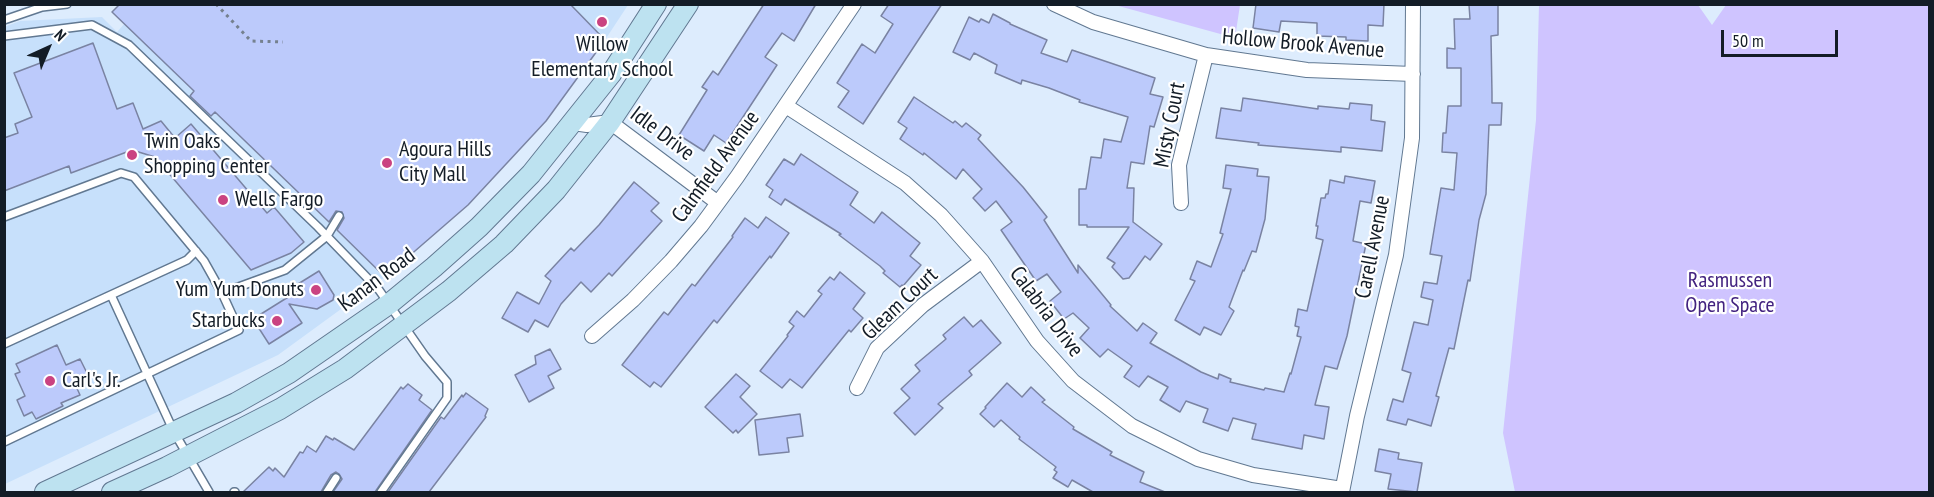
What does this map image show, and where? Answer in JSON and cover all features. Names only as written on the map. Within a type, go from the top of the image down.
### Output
[{"type":"main road","name":"Kanan Road","points":[[45,492],[236,403],[289,373],[389,304],[479,227],[531,174],[611,74],[656,4]]},
{"type":"main road","points":[[112,492],[189,456],[280,409],[345,369],[449,291],[504,244],[556,190],[610,122],[688,4]]},
{"type":"street","name":"Calmfield Avenue","points":[[592,336],[672,261],[718,203],[854,4]]},
{"type":"street","name":"Hollow Brook Avenue","points":[[1054,4],[1093,22],[1206,55],[1307,70],[1413,74]]},
{"type":"street","name":"Carell Avenue","points":[[1342,491],[1357,416],[1396,255],[1412,138],[1413,4]]},
{"type":"street","name":"Misty Court","points":[[1181,203],[1179,165],[1206,55]]},
{"type":"street","name":"Calabria Drive","points":[[786,106],[905,183],[941,215],[982,261],[1037,341],[1073,381],[1131,426],[1198,459],[1253,475],[1342,491]]},
{"type":"street","name":"Idle Drive","points":[[573,123],[610,122],[718,203]]},
{"type":"street","name":"Gleam Court","points":[[857,388],[877,348],[923,305],[982,261]]},
{"type":"lane","points":[[4,20],[42,7],[68,4]]},
{"type":"lane","points":[[4,36],[92,25],[129,45],[327,236],[379,290],[424,356],[447,382],[447,398],[381,492]]},
{"type":"lane","points":[[4,217],[121,173],[134,177],[204,261],[239,330],[4,442]]},
{"type":"lane","points":[[222,293],[285,270],[327,236],[339,216]]},
{"type":"lane","points":[[4,344],[187,260],[196,251]]},
{"type":"lane","points":[[111,295],[174,432],[209,492]]},
{"type":"lane","points":[[327,492],[336,478]]},
{"type":"path","points":[[216,4],[251,41],[283,42]]},
{"type":"shaded area","name":"Willow Elementary School","points":[[570,5],[628,5],[605,40]]},
{"type":"shaded area","name":"Twin Oaks Shopping Center","points":[[102,17],[117,32],[125,23],[385,277],[278,355],[5,484],[4,27],[20,21]]},
{"type":"green space","points":[[1115,5],[1240,5],[1235,38]]},
{"type":"green space","name":"Rasmussen Open Space","points":[[1539,5],[1698,5],[1712,25],[1726,5],[1929,5],[1929,492],[1515,492],[1503,433],[1536,120]]},
{"type":"building","name":"Agoura Hills City Mall","points":[[120,4],[570,4],[605,40],[546,121],[468,205],[385,277],[337,230],[344,218],[342,212],[336,211],[329,222],[215,112],[211,116],[190,96],[194,91],[112,12]]},
{"type":"building","points":[[764,4],[816,4],[794,41],[782,33],[765,57],[777,65],[726,143],[714,135],[704,151],[679,135],[707,90],[702,87],[713,71],[718,75]]},
{"type":"building","points":[[889,4],[942,4],[863,124],[838,107],[849,91],[837,83],[862,44],[875,53],[893,24],[881,16]]},
{"type":"building","points":[[1256,4],[1384,4],[1383,26],[1368,25],[1368,41],[1346,40],[1346,37],[1317,36],[1317,23],[1281,21],[1279,32],[1253,28]]},
{"type":"building","points":[[1469,5],[1498,5],[1498,35],[1491,36],[1492,103],[1502,103],[1501,125],[1489,125],[1486,194],[1479,220],[1470,281],[1468,280],[1454,349],[1449,348],[1436,396],[1439,397],[1431,426],[1408,419],[1406,425],[1387,420],[1393,399],[1403,402],[1411,373],[1402,370],[1414,322],[1428,325],[1433,300],[1421,297],[1424,282],[1437,284],[1442,256],[1430,254],[1441,188],[1454,190],[1457,153],[1442,152],[1443,133],[1446,133],[1448,106],[1461,106],[1461,68],[1447,68],[1447,48],[1455,49],[1454,19],[1470,19]]},
{"type":"building","points":[[993,14],[1047,40],[1041,53],[1067,62],[1072,50],[1155,78],[1150,94],[1163,97],[1154,127],[1150,126],[1144,164],[1131,162],[1127,188],[1134,188],[1133,222],[1162,244],[1150,260],[1145,256],[1129,278],[1123,279],[1112,267],[1115,263],[1107,258],[1129,227],[1079,225],[1079,189],[1086,189],[1091,157],[1101,158],[1104,139],[1121,142],[1128,117],[1079,102],[1080,100],[1049,88],[1022,80],[1021,84],[995,73],[997,65],[974,53],[970,60],[953,52],[969,17],[979,22],[981,19],[989,23]]},
{"type":"building","points":[[93,43],[117,109],[133,103],[143,129],[161,121],[175,138],[191,124],[267,213],[274,207],[304,242],[291,253],[251,270],[155,157],[132,150],[71,173],[69,166],[4,191],[4,138],[18,133],[15,124],[32,117],[14,73]]},
{"type":"building","points":[[914,97],[953,123],[955,121],[962,127],[966,123],[981,135],[978,139],[1023,187],[1047,217],[1044,220],[1078,273],[1078,265],[1110,306],[1137,331],[1143,323],[1157,333],[1150,343],[1201,372],[1218,379],[1219,374],[1231,379],[1230,382],[1264,390],[1265,388],[1284,392],[1291,374],[1301,337],[1297,336],[1299,327],[1295,326],[1298,309],[1307,311],[1323,240],[1316,238],[1318,226],[1316,226],[1321,198],[1325,198],[1328,194],[1330,180],[1344,183],[1345,176],[1375,181],[1371,203],[1360,201],[1353,241],[1366,244],[1347,336],[1337,369],[1325,366],[1315,405],[1329,407],[1324,439],[1304,435],[1302,449],[1252,439],[1256,424],[1233,418],[1228,431],[1203,422],[1208,409],[1186,401],[1180,412],[1160,400],[1168,387],[1148,376],[1139,387],[1124,377],[1132,366],[1108,349],[1100,357],[1080,338],[1089,328],[1073,313],[1064,319],[1050,301],[1061,292],[1047,274],[1036,281],[1001,230],[1012,222],[996,201],[985,211],[973,198],[982,189],[963,169],[956,179],[924,153],[923,155],[900,139],[907,128],[898,122]]},
{"type":"building","points":[[1243,98],[1318,109],[1318,106],[1349,109],[1350,103],[1372,105],[1371,120],[1385,122],[1382,151],[1341,147],[1341,152],[1258,145],[1259,143],[1216,138],[1221,108],[1241,111]]},
{"type":"building","points":[[801,154],[858,192],[850,205],[874,223],[882,212],[920,243],[910,256],[921,265],[903,286],[900,287],[883,273],[885,271],[880,266],[839,235],[841,234],[785,199],[781,205],[769,197],[773,190],[766,185],[784,159],[794,165]]},
{"type":"building","points":[[1226,165],[1258,169],[1257,176],[1269,177],[1265,219],[1256,252],[1252,251],[1229,307],[1234,311],[1221,335],[1204,327],[1200,335],[1175,320],[1195,281],[1190,279],[1197,261],[1211,267],[1223,234],[1220,233],[1231,189],[1223,188]]},
{"type":"building","points":[[634,182],[659,203],[651,211],[662,221],[612,276],[609,273],[591,292],[581,282],[561,304],[548,327],[535,320],[528,332],[502,318],[517,292],[539,304],[551,281],[545,276],[571,248],[574,251],[599,225]]},
{"type":"building","points":[[766,217],[789,233],[717,323],[714,320],[661,387],[654,382],[650,387],[622,365],[664,312],[668,315],[692,284],[695,286],[745,218],[758,228]]},
{"type":"building","points":[[319,271],[334,295],[333,300],[317,309],[289,304],[302,323],[269,344],[253,319],[301,289],[298,284]]},
{"type":"building","points":[[840,272],[865,293],[853,309],[863,318],[851,332],[849,330],[802,388],[790,379],[782,388],[760,371],[788,336],[794,326],[789,322],[797,311],[804,317],[822,294],[818,291],[830,277],[834,280]]},
{"type":"building","points":[[964,317],[973,327],[981,320],[1001,343],[969,371],[972,375],[938,404],[943,408],[915,435],[894,413],[910,398],[901,389],[920,371],[915,365],[946,339],[943,335]]},
{"type":"building","name":"Carl's Jr.","points":[[57,345],[66,365],[80,359],[89,377],[75,384],[80,395],[61,403],[63,406],[36,419],[32,412],[24,416],[17,400],[25,396],[15,374],[20,372],[16,364]]},
{"type":"building","points":[[550,349],[561,369],[548,376],[554,388],[529,402],[515,375],[536,364],[535,356]]},
{"type":"building","points":[[736,374],[750,386],[740,397],[757,414],[738,433],[736,430],[733,433],[705,407]]},
{"type":"building","points":[[1007,383],[1022,397],[1031,387],[1045,400],[1042,402],[1074,427],[1073,429],[1112,452],[1110,455],[1144,472],[1140,482],[1165,492],[1093,492],[1072,480],[1068,487],[1053,478],[1057,472],[1054,470],[1056,467],[1019,439],[1020,437],[1001,420],[994,427],[980,414]]},
{"type":"building","points":[[408,384],[422,395],[419,400],[432,410],[375,492],[333,492],[342,479],[336,472],[331,475],[321,492],[243,492],[269,467],[273,471],[275,468],[284,477],[300,452],[303,453],[307,446],[316,452],[326,436],[354,450],[401,387],[403,389]]},
{"type":"building","points":[[466,393],[488,409],[486,417],[429,492],[388,492],[441,417],[444,419]]},
{"type":"building","points":[[800,414],[803,436],[787,438],[789,452],[759,455],[755,420]]},
{"type":"building","points":[[1379,449],[1399,453],[1398,459],[1422,463],[1417,492],[1388,489],[1391,474],[1375,471]]},
{"type":"place","name":"Willow Elementary School","points":[[602,22]]},
{"type":"place","name":"Twin Oaks Shopping Center","points":[[132,155]]},
{"type":"place","name":"Agoura Hills City Mall","points":[[387,163]]},
{"type":"place","name":"Wells Fargo","points":[[223,200]]},
{"type":"place","name":"Yum Yum Donuts","points":[[316,290]]},
{"type":"place","name":"Starbucks","points":[[277,321]]},
{"type":"place","name":"Carl's Jr.","points":[[50,381]]}]
